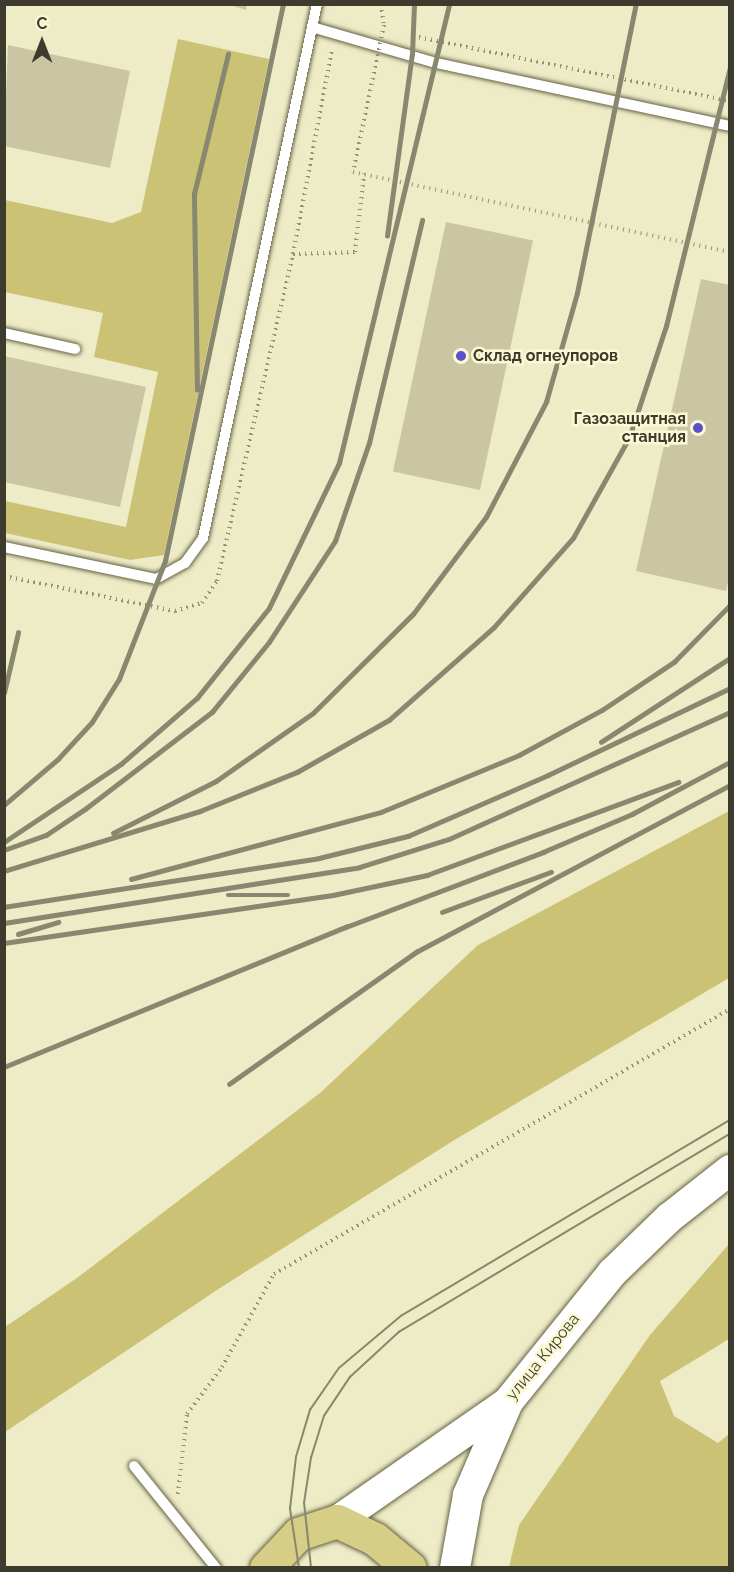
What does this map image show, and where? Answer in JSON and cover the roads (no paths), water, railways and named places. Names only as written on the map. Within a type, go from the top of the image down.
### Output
[{"type":"main road","name":"улица Кирова","points":[[338,1521],[508,1402],[612,1273],[669,1218],[729,1170]]},
{"type":"main road","points":[[455,1568],[468,1495],[508,1402]]},
{"type":"main road","points":[[266,1568],[298,1534],[338,1521],[375,1539],[410,1568]]},
{"type":"lane","points":[[4,547],[156,579],[185,563],[203,538],[317,4]]},
{"type":"lane","points":[[312,27],[436,63],[729,126]]},
{"type":"lane","points":[[4,333],[75,349]]},
{"type":"lane","points":[[134,1466],[216,1568]]},
{"type":"tram line","points":[[299,1568],[290,1509],[296,1457],[310,1410],[339,1368],[401,1316],[730,1120]]},
{"type":"tram line","points":[[311,1568],[304,1503],[311,1458],[324,1416],[350,1377],[399,1332],[730,1134]]},
{"type":"railway","points":[[4,805],[58,759],[92,722],[119,679],[165,561],[283,4]]},
{"type":"railway","points":[[387,236],[412,54],[414,4]]},
{"type":"railway","points":[[4,842],[121,764],[197,698],[269,608],[339,463],[449,4]]},
{"type":"railway","points":[[113,833],[216,781],[313,713],[413,614],[486,517],[546,402],[577,293],[636,4]]},
{"type":"railway","points":[[197,390],[194,194],[228,54]]},
{"type":"railway","points":[[4,871],[200,811],[297,772],[389,720],[494,627],[573,538],[629,438],[666,326],[730,67]]},
{"type":"railway","points":[[4,850],[46,835],[85,809],[212,712],[269,642],[335,541],[369,443],[422,220]]},
{"type":"railway","points":[[131,879],[381,812],[519,755],[602,710],[674,662],[730,605]]},
{"type":"railway","points":[[4,693],[18,633]]},
{"type":"railway","points":[[601,742],[730,658]]},
{"type":"railway","points":[[4,907],[319,858],[408,836],[548,775],[730,688]]},
{"type":"railway","points":[[4,923],[360,867],[449,839],[730,712]]},
{"type":"railway","points":[[4,1067],[346,927],[543,852],[632,814],[730,762]]},
{"type":"railway","points":[[4,943],[333,895],[427,875],[678,782]]},
{"type":"railway","points":[[229,1084],[416,952],[730,785]]},
{"type":"railway","points":[[442,912],[551,872]]},
{"type":"railway","points":[[228,895],[288,895]]},
{"type":"railway","points":[[18,934],[58,922]]},
{"type":"place","name":"Склад огнеупоров","points":[[461,356]]},
{"type":"place","name":"Газозащитная станция","points":[[698,428]]}]
